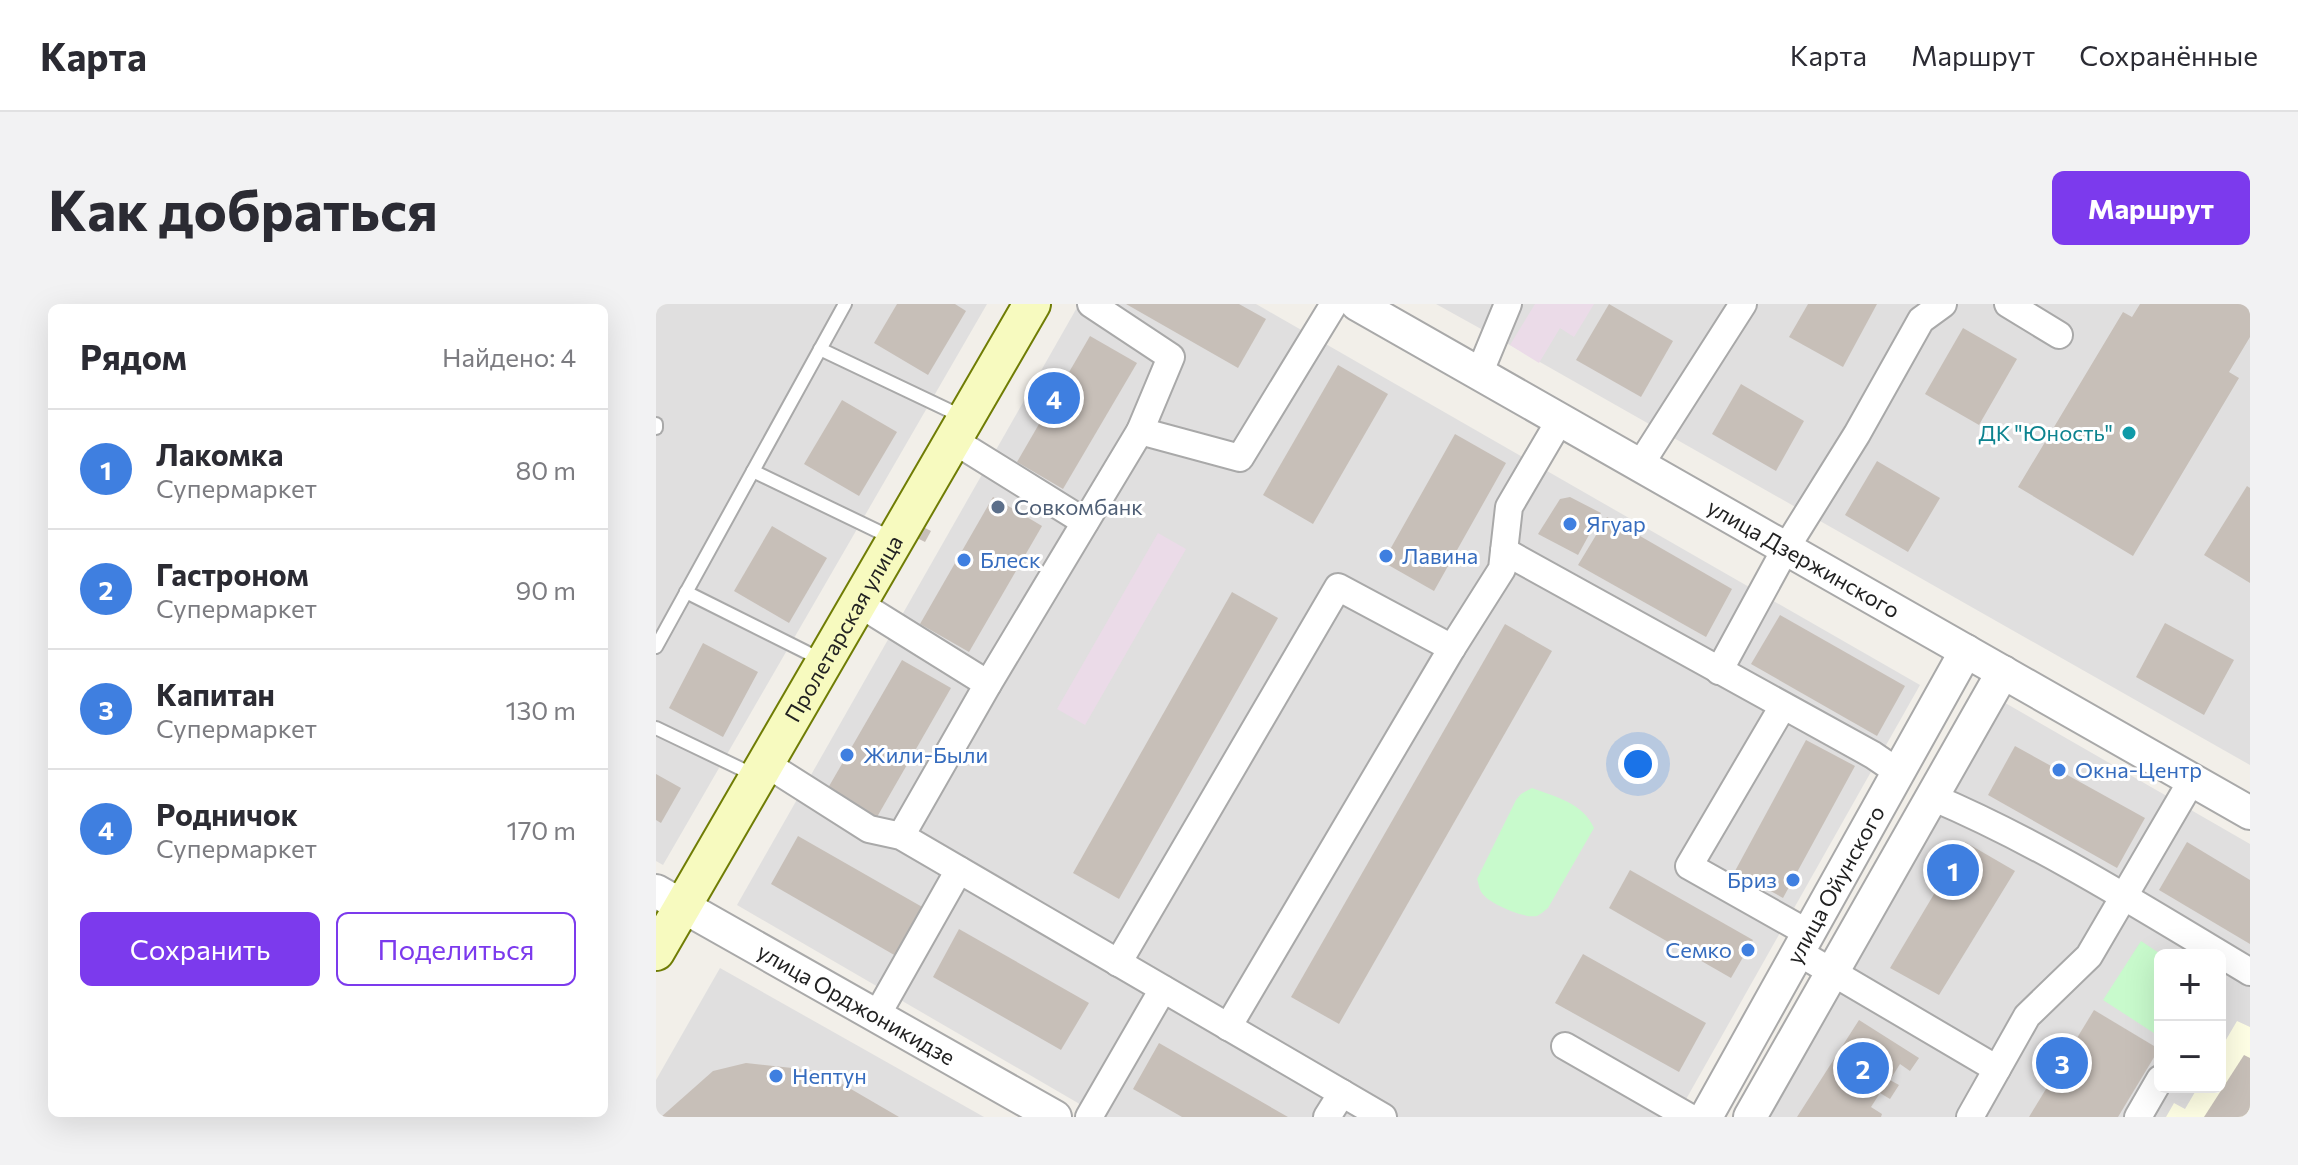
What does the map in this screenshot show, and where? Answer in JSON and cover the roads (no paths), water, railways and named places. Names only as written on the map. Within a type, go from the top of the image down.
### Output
[{"type":"main road","name":"Пролетарская улица","points":[[656,952],[669,898],[761,770],[1032,304]]},
{"type":"street","points":[[901,836],[1140,431],[1171,357],[1091,304]]},
{"type":"street","points":[[1140,431],[1240,458],[1353,304]]},
{"type":"street","name":"улица Дзержинского","points":[[1353,304],[2250,813]]},
{"type":"street","points":[[1479,374],[1508,304]]},
{"type":"street","points":[[1640,465],[1743,304]]},
{"type":"street","points":[[1719,671],[1786,548],[1857,434],[1921,320],[1943,304]]},
{"type":"street","points":[[2008,304],[2059,335]]},
{"type":"street","points":[[1228,1027],[1502,569],[1509,507],[1560,420]]},
{"type":"street","points":[[960,429],[1085,522]]},
{"type":"street","points":[[1504,551],[1873,755],[1898,772]]},
{"type":"street","points":[[1118,963],[1338,587],[1452,648]]},
{"type":"street","points":[[858,603],[988,684]]},
{"type":"street","name":"улица Ойунского","points":[[1706,1117],[1966,651]]},
{"type":"street","name":"улица Ойунского","points":[[1750,1117],[2003,672]]},
{"type":"street","points":[[1783,706],[1689,866],[1803,942],[1833,970],[1997,1069]]},
{"type":"street","points":[[761,770],[869,829],[901,836],[1383,1117]]},
{"type":"street","points":[[1970,1117],[2027,1016],[2089,956],[2192,780]]},
{"type":"street","points":[[1932,797],[2123,896],[2233,968]]},
{"type":"street","points":[[877,1015],[959,870]]},
{"type":"street","name":"улица Орджоникидзе","points":[[669,898],[1055,1117]]},
{"type":"street","points":[[1089,1117],[1163,989]]},
{"type":"street","points":[[1565,1046],[1689,1117]]},
{"type":"street","points":[[2138,1117],[2154,1089]]},
{"type":"street","points":[[1327,1117],[1342,1093]]},
{"type":"lane","points":[[656,647],[845,304]]},
{"type":"lane","points":[[820,349],[960,429]]},
{"type":"lane","points":[[753,471],[895,540]]},
{"type":"lane","points":[[686,592],[824,661]]},
{"type":"lane","points":[[656,728],[761,770]]},
{"type":"place","name":"Родничок","points":[[1054,398]]},
{"type":"place","name":"ДК \"Юность\"","points":[[2129,433]]},
{"type":"place","name":"Совкомбанк","points":[[998,507]]},
{"type":"place","name":"Ягуар","points":[[1570,524]]},
{"type":"place","name":"Лавина","points":[[1386,556]]},
{"type":"place","name":"Блеск","points":[[964,560]]},
{"type":"place","name":"Жили-Были","points":[[847,755]]},
{"type":"place","name":"Окна-Центр","points":[[2059,770]]},
{"type":"place","name":"Лакомка","points":[[1953,870]]},
{"type":"place","name":"Бриз","points":[[1793,880]]},
{"type":"place","name":"Семко","points":[[1748,950]]},
{"type":"place","name":"Капитан","points":[[2062,1063]]},
{"type":"place","name":"Гастроном","points":[[1863,1068]]},
{"type":"place","name":"Нептун","points":[[776,1076]]}]
